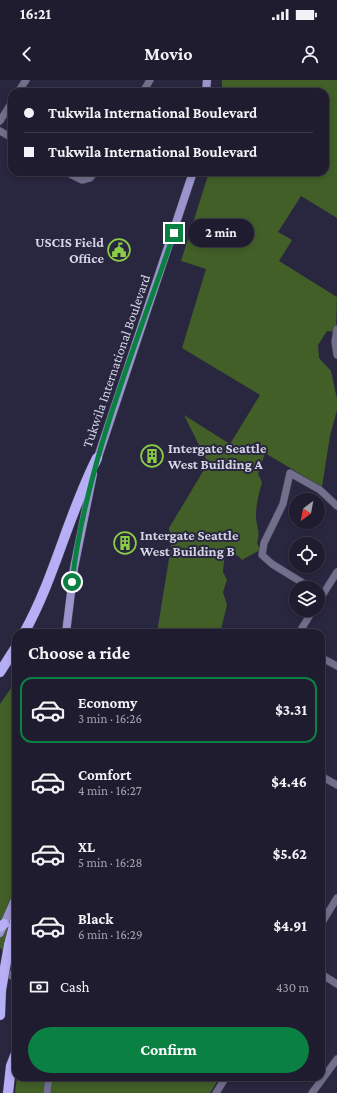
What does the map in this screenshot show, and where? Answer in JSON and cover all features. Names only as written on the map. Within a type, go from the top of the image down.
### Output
[{"type":"highway","points":[[26,629],[48,585],[83,484],[97,458]]},
{"type":"highway","points":[[0,672],[12,653]]},
{"type":"highway","points":[[0,1015],[1,990],[12,933]]},
{"type":"highway","points":[[8,1093],[12,1063]]},
{"type":"main road","name":"Tukwila International Boulevard","points":[[66,629],[74,568],[85,507],[97,458],[145,320],[192,176]]},
{"type":"main road","points":[[1,928],[12,905]]},
{"type":"street","points":[[0,121],[8,108]]},
{"type":"street","points":[[72,176],[77,179],[86,180],[92,176]]},
{"type":"street","points":[[337,329],[335,342],[337,355]]},
{"type":"street","points":[[300,581],[272,564],[262,555],[264,543],[283,504],[290,472],[320,490],[337,506]]},
{"type":"street","points":[[325,591],[337,572]]},
{"type":"street","points":[[301,629],[309,617]]},
{"type":"street","points":[[325,660],[337,666]]},
{"type":"street","points":[[325,778],[337,785]]},
{"type":"street","points":[[325,918],[337,898]]},
{"type":"street","points":[[0,968],[12,977]]},
{"type":"street","points":[[325,976],[337,984]]},
{"type":"street","points":[[0,977],[12,979]]},
{"type":"street","points":[[325,1075],[337,1059]]},
{"type":"street","points":[[47,1093],[48,1081]]},
{"type":"street","points":[[216,1093],[224,1081]]},
{"type":"street","points":[[312,1093],[321,1081]]},
{"type":"green space","points":[[222,80],[337,80],[337,218],[301,196],[278,232],[292,240],[279,261],[337,297],[336,332],[327,331],[318,345],[319,358],[331,371],[337,399],[337,410],[330,436],[322,487],[265,453],[258,474],[262,482],[256,511],[259,535],[257,543],[260,550],[242,560],[238,556],[225,551],[223,572],[227,580],[223,592],[227,605],[221,629],[158,629],[171,546],[169,528],[208,463],[184,415],[230,444],[260,395],[182,348],[206,269],[181,261],[208,176],[329,176],[329,88],[222,88]]},
{"type":"green space","points":[[12,687],[12,967],[0,947],[0,704]]},
{"type":"green space","points":[[16,1081],[218,1081],[210,1093],[15,1093]]},
{"type":"place","name":"USCIS Field Office","points":[[119,250]]},
{"type":"place","name":"Intergate Seattle West Building A","points":[[152,456]]},
{"type":"place","name":"Intergate Seattle West Building B","points":[[125,543]]},
{"type":"route","points":[[72,582],[85,507],[97,458],[174,233]]}]
